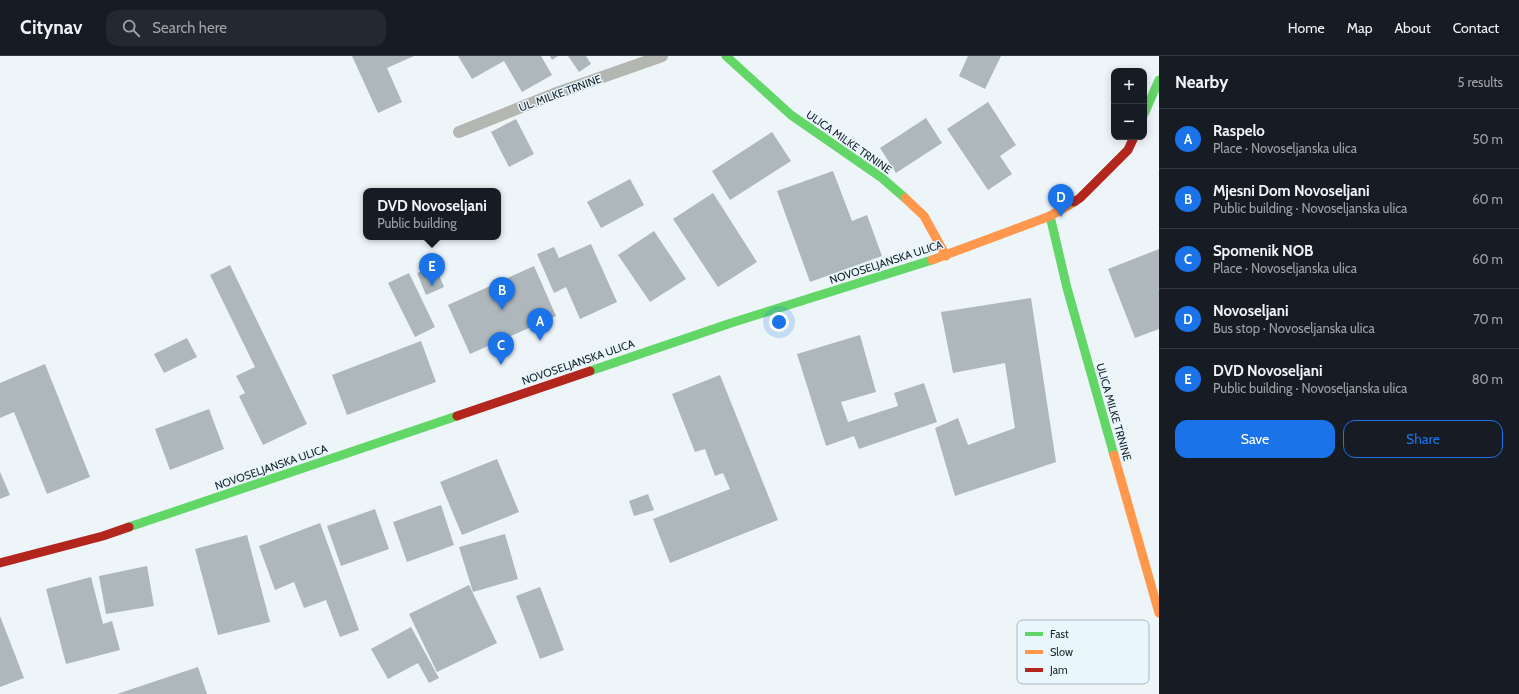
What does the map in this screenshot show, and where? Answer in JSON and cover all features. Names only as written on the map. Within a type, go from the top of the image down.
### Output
[{"type":"main road","name":"ULICA MILKE TRNINE","points":[[726,56],[791,115],[882,178],[918,210],[924,216],[946,256]]},
{"type":"main road","points":[[1147,107],[1159,80]]},
{"type":"main road","name":"NOVOSELJANSKA ULICA","points":[[0,563],[104,536],[731,323],[946,256],[1050,216],[1080,198],[1128,150],[1133,140]]},
{"type":"main road","name":"ULICA MILKE TRNINE","points":[[1050,216],[1067,288],[1159,613]]},
{"type":"lane","name":"UL. MILKE TRNINE","points":[[459,132],[554,94],[662,56]]},
{"type":"building","points":[[352,56],[414,56],[387,68],[402,102],[378,113]]},
{"type":"building","points":[[458,56],[541,56],[552,75],[522,92],[504,61],[472,79]]},
{"type":"building","points":[[550,56],[558,56],[552,60]]},
{"type":"building","points":[[568,56],[586,56],[591,64],[579,72]]},
{"type":"building","points":[[968,56],[1001,56],[985,89],[959,76]]},
{"type":"building","points":[[988,102],[1016,145],[1000,156],[1012,174],[988,190],[947,129]]},
{"type":"building","points":[[926,118],[942,143],[896,173],[880,148]]},
{"type":"building","points":[[516,119],[534,154],[509,167],[491,132]]},
{"type":"building","points":[[772,132],[791,161],[730,200],[712,171]]},
{"type":"building","points":[[833,171],[852,221],[867,215],[882,256],[810,282],[777,191]]},
{"type":"building","points":[[630,179],[644,205],[601,228],[587,202]]},
{"type":"building","points":[[713,193],[757,262],[718,287],[673,219]]},
{"type":"building","points":[[654,231],[686,279],[650,302],[618,255]]},
{"type":"building","points":[[591,244],[617,302],[580,319],[566,287],[554,293],[537,254],[554,247],[559,258]]},
{"type":"building","points":[[1159,249],[1159,329],[1135,338],[1108,269]]},
{"type":"building","points":[[230,265],[307,424],[263,445],[239,396],[245,393],[236,376],[255,367],[210,275]]},
{"type":"building","points":[[435,266],[444,287],[426,295],[417,273]]},
{"type":"building","points":[[534,266],[556,316],[470,354],[448,305]]},
{"type":"building","points":[[409,273],[435,327],[415,337],[388,283]]},
{"type":"building","points":[[1031,298],[1056,462],[955,496],[935,428],[958,418],[968,445],[1015,428],[1005,363],[953,373],[941,312]]},
{"type":"building","points":[[860,335],[876,392],[841,402],[848,422],[898,406],[894,393],[924,383],[937,422],[859,449],[854,436],[826,446],[797,354]]},
{"type":"building","points":[[187,338],[197,357],[164,373],[154,354]]},
{"type":"building","points":[[421,341],[436,382],[347,415],[332,375]]},
{"type":"building","points":[[45,364],[90,477],[47,494],[14,412],[0,418],[0,383]]},
{"type":"building","points":[[720,375],[778,520],[670,563],[653,519],[730,489],[723,473],[715,476],[705,449],[695,452],[672,394]]},
{"type":"building","points":[[209,409],[224,449],[170,470],[155,429]]},
{"type":"building","points":[[497,459],[519,512],[462,535],[440,482]]},
{"type":"building","points":[[0,472],[10,495],[0,499]]},
{"type":"building","points":[[648,494],[654,510],[634,516],[629,501]]},
{"type":"building","points":[[441,505],[454,545],[407,562],[393,522]]},
{"type":"building","points":[[375,509],[389,549],[341,566],[327,526]]},
{"type":"building","points":[[320,523],[359,630],[340,637],[326,600],[304,608],[294,582],[275,590],[259,546]]},
{"type":"building","points":[[505,534],[518,579],[473,592],[459,547]]},
{"type":"building","points":[[247,535],[270,622],[218,635],[195,549]]},
{"type":"building","points":[[147,566],[154,606],[106,614],[99,576]]},
{"type":"building","points":[[91,577],[103,624],[112,621],[120,650],[66,664],[46,589]]},
{"type":"building","points":[[469,585],[497,643],[437,672],[409,614]]},
{"type":"building","points":[[540,587],[564,650],[540,659],[516,596]]},
{"type":"building","points":[[0,616],[24,678],[0,687]]},
{"type":"building","points":[[411,627],[439,678],[429,683],[418,663],[388,679],[371,649]]},
{"type":"building","points":[[198,667],[207,694],[117,694]]},
{"type":"traffic: fast","points":[[726,56],[791,115],[882,178],[905,198]]},
{"type":"traffic: fast","points":[[1147,107],[1159,80]]},
{"type":"traffic: fast","points":[[1050,216],[1067,288],[1114,455]]},
{"type":"traffic: fast","points":[[590,371],[731,323],[932,260]]},
{"type":"traffic: fast","points":[[129,527],[457,416]]},
{"type":"traffic: slow","points":[[905,198],[924,216],[946,256]]},
{"type":"traffic: slow","points":[[932,260],[1050,216],[1074,202]]},
{"type":"traffic: slow","points":[[1114,455],[1159,613]]},
{"type":"traffic: jam","points":[[1074,202],[1080,198],[1128,150],[1133,140]]},
{"type":"traffic: jam","points":[[457,416],[590,371]]},
{"type":"traffic: jam","points":[[0,563],[103,536],[129,527]]},
{"type":"place","name":"Novoseljani","points":[[1061,217]]},
{"type":"place","name":"DVD Novoseljani","points":[[432,286]]},
{"type":"place","name":"Mjesni Dom Novoseljani","points":[[502,310]]},
{"type":"place","name":"Raspelo","points":[[540,341]]},
{"type":"place","name":"Spomenik NOB","points":[[501,365]]}]
